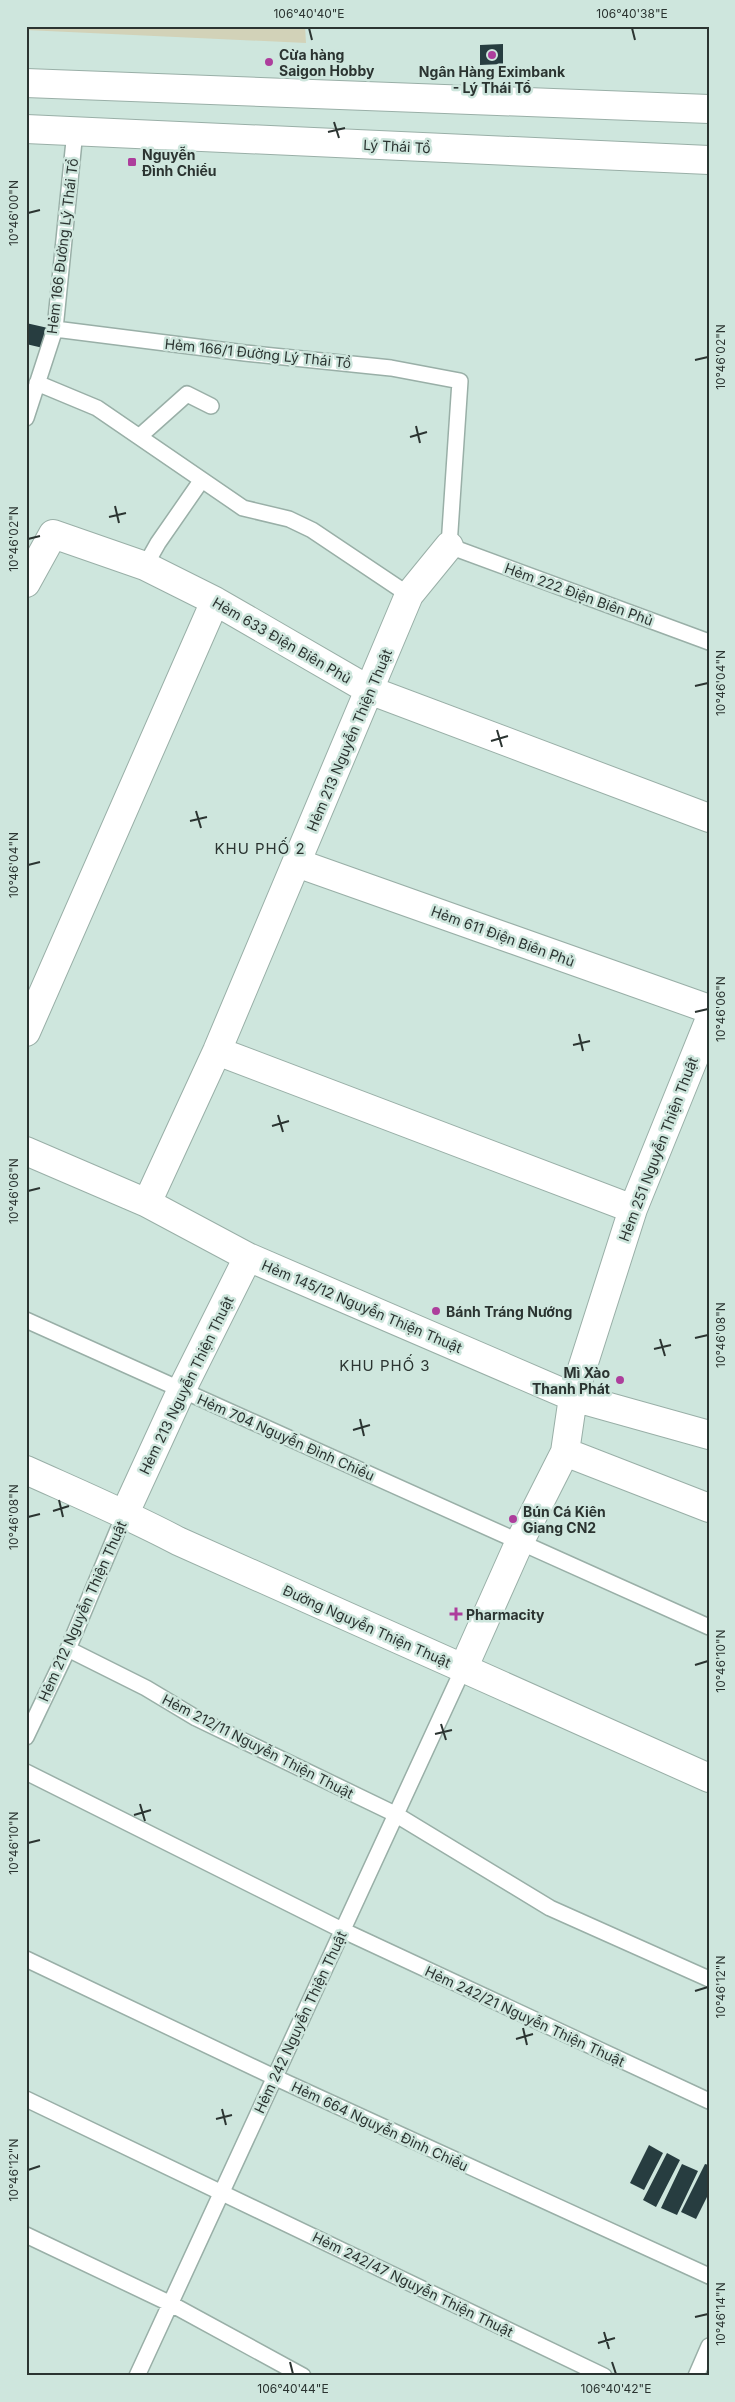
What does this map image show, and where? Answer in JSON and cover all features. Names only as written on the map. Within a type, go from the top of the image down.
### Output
[{"type":"street","points":[[26,83],[709,109]]},
{"type":"street","name":"Lý Thái Tổ","points":[[26,129],[709,160]]},
{"type":"street","name":"Hẻm 633 Ðiện Biên Phủ","points":[[26,583],[53,534],[144,566],[215,601],[369,690],[709,818]]},
{"type":"street","name":"Hẻm 213 Nguyễn Thiện Thuật","points":[[147,1203],[218,1051],[409,595],[449,546]]},
{"type":"street","points":[[26,1032],[215,601]]},
{"type":"street","name":"Hẻm 611 Ðiện Biên Phủ","points":[[297,863],[709,1009]]},
{"type":"street","name":"Hẻm 251 Nguyễn Thiện Thuật","points":[[463,1669],[520,1541],[565,1452],[573,1397],[632,1209],[709,1021]]},
{"type":"street","points":[[218,1051],[632,1209]]},
{"type":"street","name":"Hẻm 145/12 Nguyễn Thiện Thuật","points":[[26,1151],[147,1203],[248,1257],[573,1397],[709,1435]]},
{"type":"street","name":"Hẻm 213 Nguyễn Thiện Thuật","points":[[125,1513],[181,1391],[248,1257]]},
{"type":"street","points":[[565,1452],[709,1508]]},
{"type":"street","name":"Đường Nguyễn Thiện Thuật","points":[[26,1470],[93,1501],[125,1513],[178,1541],[709,1778]]},
{"type":"lane","name":"Hẻm 166 Đường Lý Thái Tổ","points":[[26,418],[55,329],[75,131]]},
{"type":"lane","name":"Hẻm 166/1 Đường Lý Thái Tổ","points":[[55,329],[245,353],[391,368],[460,380],[449,546]]},
{"type":"lane","points":[[37,383],[97,408],[243,508],[289,519],[312,530],[409,595]]},
{"type":"lane","points":[[140,436],[187,394],[211,406]]},
{"type":"lane","points":[[144,566],[174,518],[201,481]]},
{"type":"lane","name":"Hẻm 222 Ðiện Biên Phủ","points":[[449,546],[709,642]]},
{"type":"lane","name":"Hẻm 704 Nguyễn Đình Chiểu","points":[[26,1320],[709,1627]]},
{"type":"lane","name":"Hẻm 212 Nguyễn Thiện Thuật","points":[[26,1737],[68,1649],[125,1513]]},
{"type":"lane","name":"Hẻm 212/11 Nguyễn Thiện Thuật","points":[[68,1649],[146,1688],[196,1718],[395,1814],[550,1908],[709,1979]]},
{"type":"lane","name":"Hẻm 242 Nguyễn Thiện Thuật","points":[[137,2376],[463,1669]]},
{"type":"lane","name":"Hẻm 242/21 Nguyễn Thiện Thuật","points":[[26,1772],[342,1930],[709,2101]]},
{"type":"lane","name":"Hẻm 664 Nguyễn Ðình Chiểu","points":[[26,1959],[274,2077],[709,2276]]},
{"type":"lane","name":"Hẻm 242/47 Nguyễn Thiện Thuật","points":[[26,2099],[604,2376]]},
{"type":"lane","points":[[26,2234],[171,2304],[303,2376]]},
{"type":"lane","points":[[696,2376],[709,2346]]},
{"type":"green space","points":[[26,26],[305,26],[306,43],[26,30]]},
{"type":"building","name":"Ngân Hàng Eximbank - Lý Thái Tổ","points":[[503,44],[503,64],[480,65],[480,45]]},
{"type":"building","points":[[26,323],[48,328],[43,348],[26,344]]},
{"type":"building","points":[[649,2145],[663,2153],[644,2190],[630,2183]]},
{"type":"building","points":[[667,2153],[680,2160],[656,2207],[643,2200]]},
{"type":"building","points":[[682,2164],[698,2171],[677,2215],[661,2208]]},
{"type":"building","points":[[705,2164],[709,2165],[709,2193],[696,2219],[681,2212]]},
{"type":"place","name":"Ngân Hàng Eximbank - Lý Thái Tổ","points":[[492,55]]},
{"type":"place","name":"Cừa hàng Saigon Hobby","points":[[269,62]]},
{"type":"place","name":"Nguyễn Đình Chiểu","points":[[132,162]]},
{"type":"place","name":"Bánh Tráng Nướng","points":[[436,1311]]},
{"type":"place","name":"Mì Xào Thanh Phát","points":[[620,1380]]},
{"type":"place","name":"Bún Cá Kiên Giang CN2","points":[[513,1519]]},
{"type":"place","name":"Pharmacity","points":[[456,1614]]},
{"type":"district","name":"KHU PHỐ 2","points":[[260,848]]},
{"type":"district","name":"KHU PHỐ 3","points":[[385,1365]]}]
